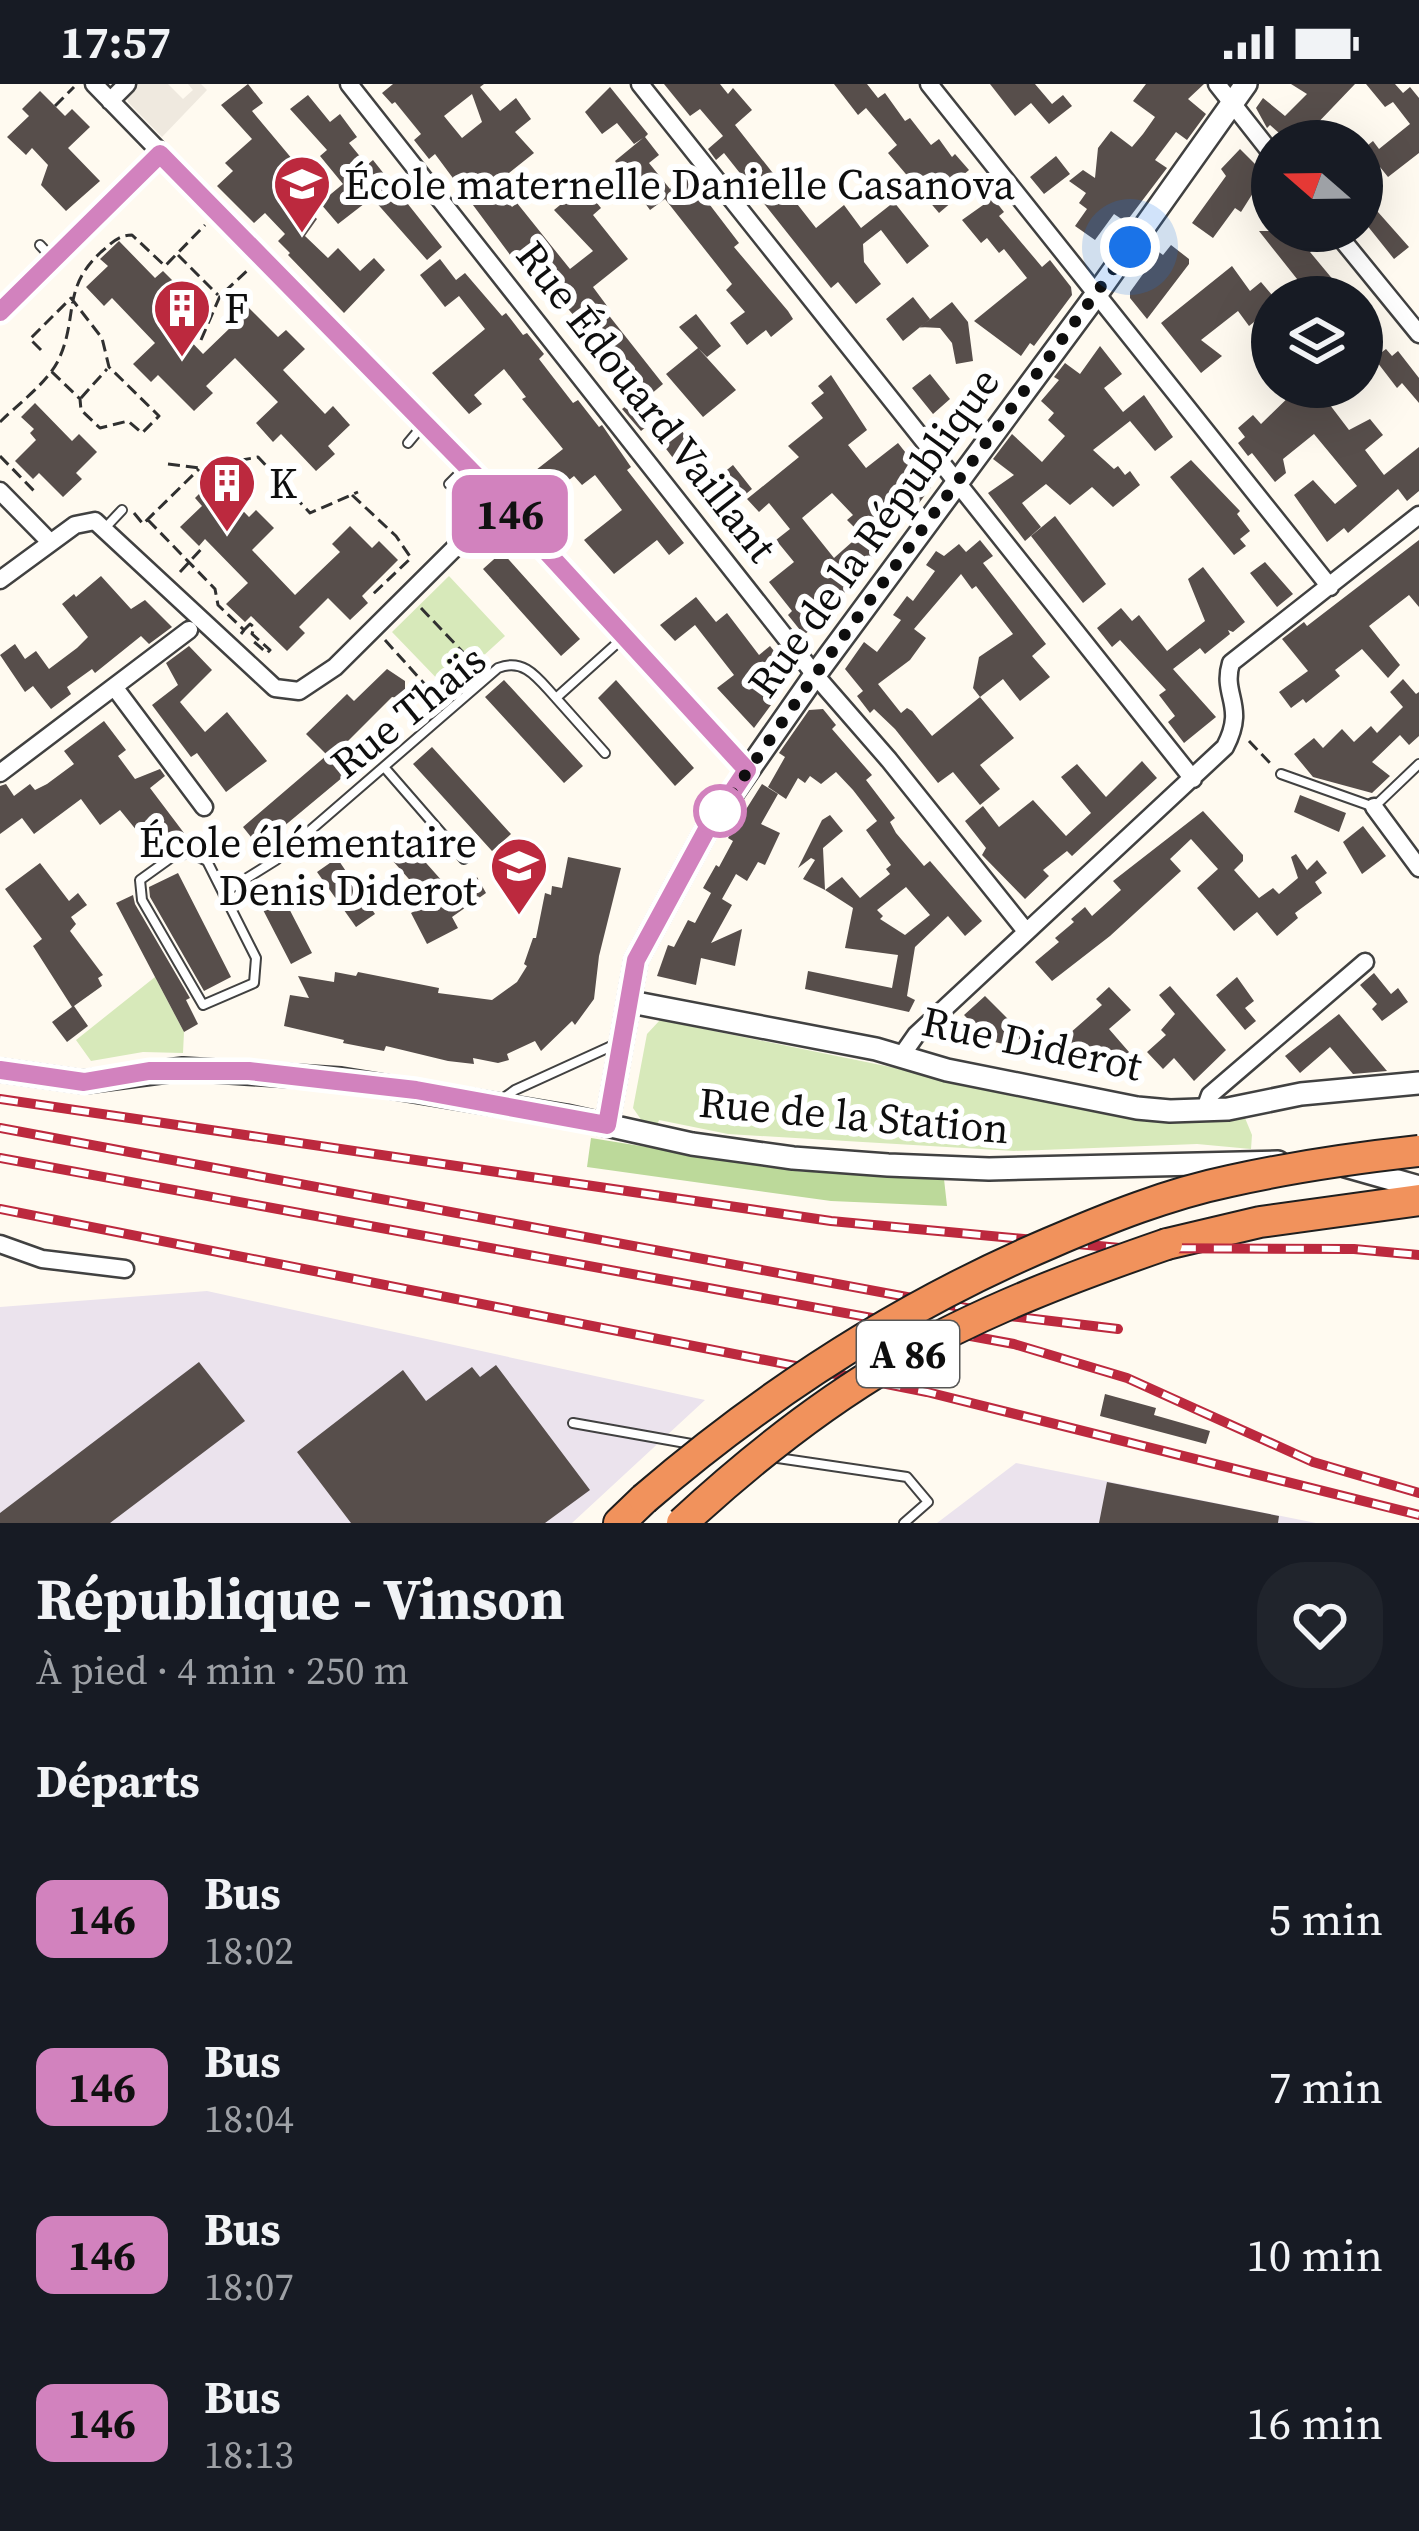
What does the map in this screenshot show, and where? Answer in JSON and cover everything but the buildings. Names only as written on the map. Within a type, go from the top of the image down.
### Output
[{"type":"highway","name":"A 86","points":[[619,1523],[710,1442],[833,1355],[993,1268],[1114,1216],[1226,1181],[1342,1159],[1419,1151]]},
{"type":"highway","name":"A 86","points":[[682,1523],[786,1434],[897,1360],[1062,1281],[1167,1244],[1260,1222],[1419,1200]]},
{"type":"street","points":[[94,84],[466,467],[747,770]]},
{"type":"street","points":[[110,100],[127,84]]},
{"type":"street","name":"Rue Édouard Vaillant","points":[[349,84],[815,675],[1024,930]]},
{"type":"street","points":[[640,84],[1193,778]]},
{"type":"street","points":[[929,84],[1330,587]]},
{"type":"street","points":[[1217,84],[1251,129]]},
{"type":"street","name":"Rue de la République","points":[[607,1125],[636,960],[706,831],[1246,84]]},
{"type":"street","points":[[0,312],[160,154]]},
{"type":"street","points":[[1352,252],[1419,334]]},
{"type":"street","points":[[0,490],[50,542]]},
{"type":"street","points":[[0,580],[50,542],[86,521],[95,521],[274,688],[299,691],[335,667],[500,503]]},
{"type":"street","points":[[902,1055],[916,1035],[1024,930],[1225,747],[1237,711],[1227,677],[1231,662],[1419,515]]},
{"type":"street","points":[[0,773],[189,630]]},
{"type":"street","points":[[115,688],[204,807]]},
{"type":"street","points":[[1374,807],[1419,868]]},
{"type":"street","points":[[1205,1109],[1210,1095],[1365,962]]},
{"type":"street","name":"Rue Diderot","points":[[631,1002],[902,1055],[947,1070],[1137,1108],[1228,1109],[1301,1094],[1419,1083]]},
{"type":"street","name":"Rue de la Station","points":[[0,1070],[84,1082],[166,1070],[341,1079],[793,1158],[989,1169],[1327,1162],[1419,1187]]},
{"type":"street","points":[[0,1244],[42,1259],[125,1269]]},
{"type":"lane","points":[[40,244],[54,260]]},
{"type":"lane","points":[[408,443],[424,424]]},
{"type":"lane","points":[[448,484],[466,467]]},
{"type":"lane","points":[[105,528],[125,508]]},
{"type":"lane","points":[[605,753],[556,698],[624,637]]},
{"type":"lane","name":"Rue Thaïs","points":[[223,893],[276,860],[510,663],[521,664],[556,698]]},
{"type":"lane","points":[[1281,774],[1374,807],[1419,764]]},
{"type":"lane","points":[[384,767],[464,859]]},
{"type":"lane","points":[[190,853],[207,861],[223,893],[256,958],[254,983],[203,1005],[142,900],[140,880],[172,857],[190,853]]},
{"type":"lane","points":[[491,1105],[598,1049],[623,1042]]},
{"type":"lane","points":[[573,1423],[908,1477],[928,1502],[904,1523]]},
{"type":"path","points":[[55,106],[74,88]]},
{"type":"path","points":[[41,350],[30,339],[71,298],[84,268],[120,235],[132,235],[165,266],[218,211]]},
{"type":"path","points":[[176,254],[220,296]]},
{"type":"path","points":[[201,340],[220,296],[262,256]]},
{"type":"path","points":[[50,371],[80,399],[81,410],[100,428],[128,422],[142,433],[159,416],[109,367],[103,338],[71,298]]},
{"type":"path","points":[[0,422],[50,371],[71,328],[71,298]]},
{"type":"path","points":[[80,399],[109,367]]},
{"type":"path","points":[[0,456],[37,494]]},
{"type":"path","points":[[168,464],[200,468],[258,457],[310,513],[355,494],[397,535],[411,558],[371,596]]},
{"type":"path","points":[[125,508],[143,524],[200,468]]},
{"type":"path","points":[[148,520],[215,589],[218,605],[243,631],[267,653],[269,650],[252,634],[250,624],[243,631],[230,647]]},
{"type":"path","points":[[166,586],[204,546]]},
{"type":"path","points":[[408,594],[487,678]]},
{"type":"path","points":[[374,627],[449,710]]},
{"type":"path","points":[[1235,728],[1281,774]]},
{"type":"shaded area","points":[[135,84],[168,84],[183,99],[193,90],[188,84],[201,84],[207,90],[162,137],[128,102]]},
{"type":"shaded area","points":[[207,1291],[705,1400],[572,1523],[0,1523],[0,1307]]},
{"type":"shaded area","points":[[1016,1463],[1316,1523],[937,1523]]},
{"type":"green space","points":[[449,576],[505,636],[447,689],[392,632]]},
{"type":"green space","points":[[155,977],[184,1032],[183,1053],[143,1052],[91,1061],[76,1040]]},
{"type":"green space","points":[[660,1020],[1135,1117],[1245,1118],[1252,1135],[1251,1149],[1197,1144],[1014,1151],[728,1134],[659,1120],[657,1126],[642,1121],[633,1108],[647,1034]]},
{"type":"green space","points":[[591,1138],[795,1171],[944,1179],[947,1206],[831,1201],[587,1167]]},
{"type":"railway","points":[[0,1099],[831,1221],[1120,1248],[1354,1249],[1419,1255]]},
{"type":"railway","points":[[0,1128],[1009,1316],[1118,1329]]},
{"type":"railway","points":[[0,1158],[1014,1344],[1127,1378],[1313,1462],[1419,1493]]},
{"type":"railway","points":[[0,1209],[927,1392],[1419,1515]]},
{"type":"bus line","name":"146","points":[[0,312],[160,154],[488,488],[747,770],[706,831],[636,960],[607,1125],[341,1079],[183,1069],[84,1082],[0,1070]]},
{"type":"place","name":"École maternelle Danielle Casanova","points":[[302,235]]},
{"type":"place","name":"F","points":[[182,359]]},
{"type":"place","name":"K","points":[[227,534]]},
{"type":"place","name":"École élémentaire Denis Diderot","points":[[519,917]]},
{"type":"route","points":[[720,811],[1130,247]]}]
